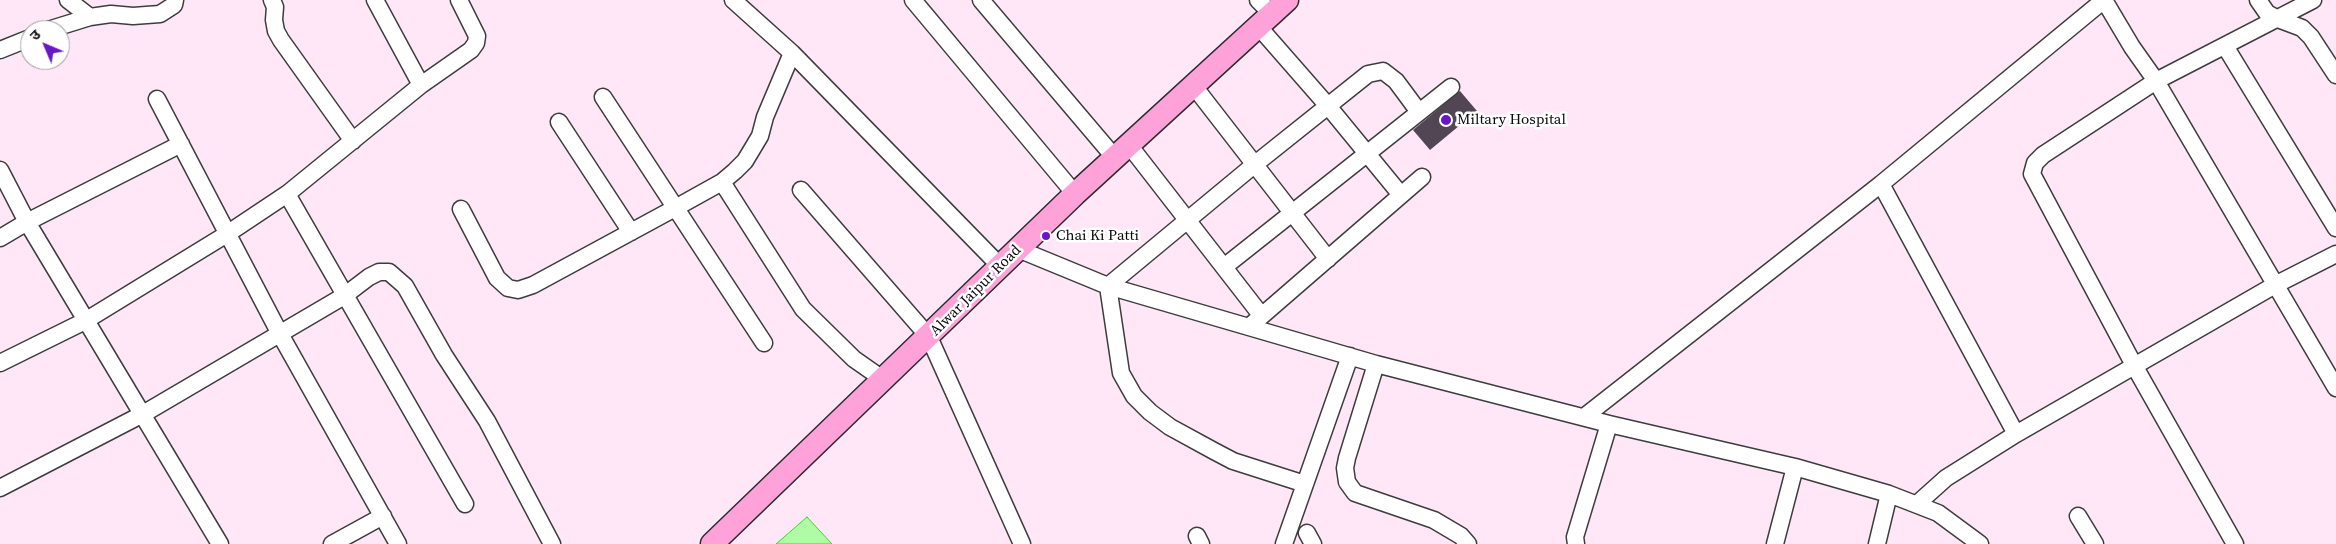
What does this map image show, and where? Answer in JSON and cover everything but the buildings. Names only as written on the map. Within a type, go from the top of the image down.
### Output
[{"type":"main road","name":"Alwar Jaipur Road","points":[[712,544],[929,337],[1075,194],[1193,85],[1268,10]]},
{"type":"street","points":[[68,0],[90,17]]},
{"type":"street","points":[[70,23],[90,17],[111,14],[133,16],[160,14],[174,4],[175,0]]},
{"type":"street","points":[[272,0],[275,7],[274,20],[276,31],[281,40],[353,141]]},
{"type":"street","points":[[375,0],[422,86]]},
{"type":"street","points":[[0,363],[85,321],[227,234],[287,194],[422,86],[471,50],[476,43],[477,36],[459,0]]},
{"type":"street","points":[[733,0],[792,52],[1000,266]]},
{"type":"street","points":[[913,0],[1075,194]]},
{"type":"street","points":[[981,0],[1188,220],[1224,267],[1256,320]]},
{"type":"street","points":[[1584,417],[1881,184],[2104,0],[2132,47],[2156,81],[2336,388]]},
{"type":"street","points":[[2258,0],[2267,13],[2302,28],[2311,37],[2336,75]]},
{"type":"street","points":[[2235,544],[2135,367],[2032,174],[2035,163],[2043,155],[2156,81],[2313,0]]},
{"type":"street","points":[[1268,10],[1328,106],[1401,195]]},
{"type":"street","points":[[0,50],[20,42]]},
{"type":"street","points":[[2225,46],[2336,228]]},
{"type":"street","points":[[461,209],[497,278],[508,288],[518,290],[533,285],[722,182],[735,172],[755,146],[792,52]]},
{"type":"street","points":[[1108,286],[1254,165],[1368,74],[1383,71],[1396,81],[1419,112]]},
{"type":"street","points":[[1193,85],[1328,259]]},
{"type":"street","points":[[1224,267],[1451,87]]},
{"type":"street","points":[[603,97],[677,207],[764,343]]},
{"type":"street","points":[[157,99],[280,334],[398,544]]},
{"type":"street","points":[[559,122],[631,232]]},
{"type":"street","points":[[0,238],[27,222],[181,144]]},
{"type":"street","points":[[0,170],[27,222],[85,321],[220,544]]},
{"type":"street","points":[[1256,320],[1422,177]]},
{"type":"street","points":[[722,182],[804,309],[854,359],[884,380]]},
{"type":"street","points":[[1881,184],[2016,434]]},
{"type":"street","points":[[801,190],[929,337],[1022,544]]},
{"type":"street","points":[[287,194],[465,504]]},
{"type":"street","points":[[1018,249],[1108,286],[1256,320],[1376,364],[1609,424],[1795,468],[1889,494],[1938,514],[1975,542]]},
{"type":"street","points":[[1917,504],[1946,478],[2016,434],[2275,285],[2336,254]]},
{"type":"street","points":[[0,488],[143,414],[344,296],[369,276],[379,272],[389,272],[405,286],[444,355],[487,421],[552,544]]},
{"type":"street","points":[[1108,286],[1121,372],[1134,396],[1150,412],[1170,427],[1233,461],[1305,484]]},
{"type":"street","points":[[1284,544],[1350,356]]},
{"type":"street","points":[[1376,364],[1345,468],[1347,482],[1355,493],[1434,520],[1456,532],[1468,544]]},
{"type":"street","points":[[1576,544],[1575,536],[1609,424]]},
{"type":"street","points":[[1776,544],[1795,468]]},
{"type":"street","points":[[1877,544],[1889,494]]},
{"type":"street","points":[[332,544],[383,516]]},
{"type":"street","points":[[2078,516],[2095,544]]},
{"type":"shaded area","points":[[807,517],[832,544],[776,544]]},
{"type":"place","name":"Miltary Hospital","points":[[1446,120]]},
{"type":"place","name":"Chai Ki Patti","points":[[1046,236]]}]
